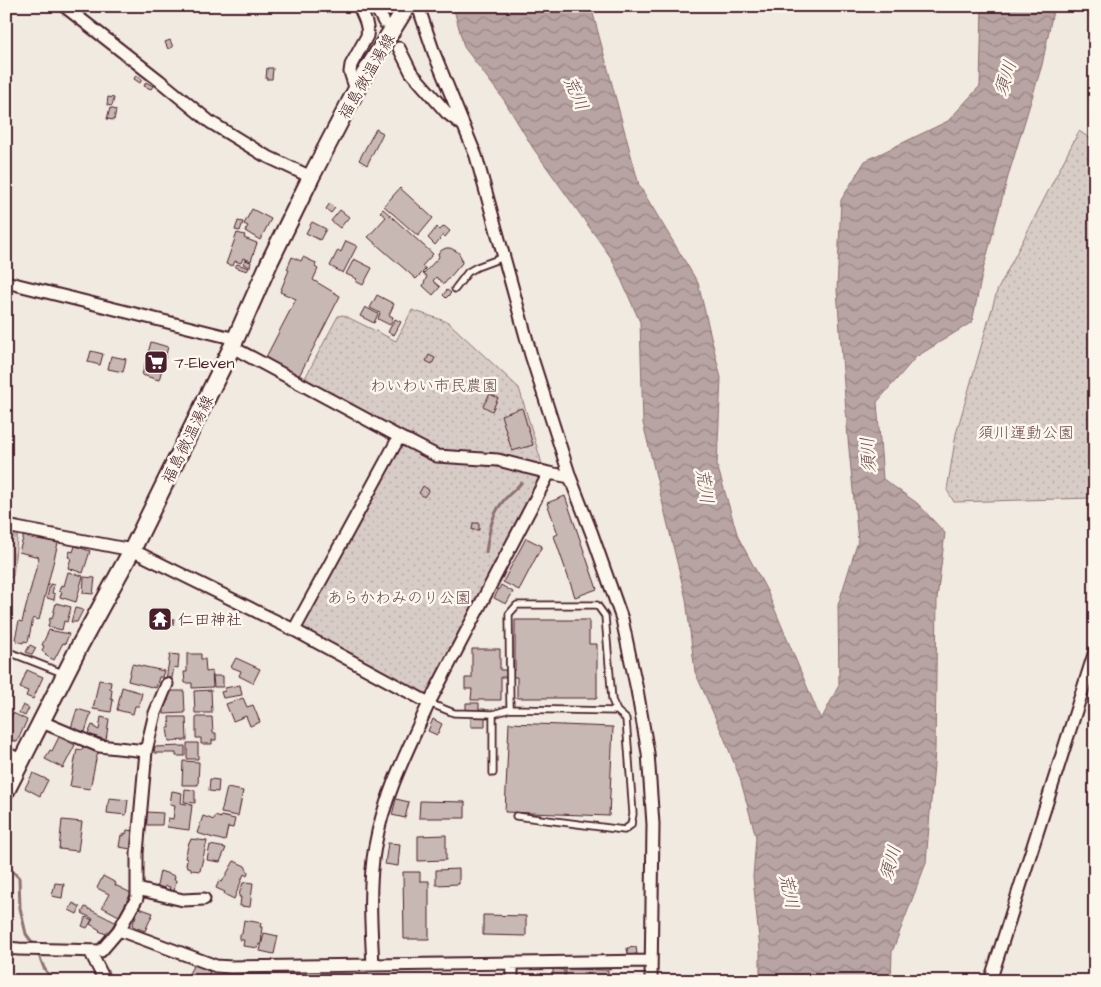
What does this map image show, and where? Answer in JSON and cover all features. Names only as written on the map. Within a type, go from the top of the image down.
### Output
[{"type":"main road","name":"福島微温湯線","points":[[6,791],[80,645],[132,550],[234,343],[270,261],[311,177],[363,77],[407,6]]},
{"type":"street","points":[[64,6],[160,80],[210,122],[264,154],[311,177]]},
{"type":"street","points":[[356,90],[350,72],[351,64],[368,32],[359,6]]},
{"type":"street","points":[[376,6],[384,22]]},
{"type":"street","points":[[418,6],[434,53],[476,156],[531,355],[570,477],[622,619],[648,753],[653,824],[651,981]]},
{"type":"street","points":[[399,48],[411,72],[447,113],[464,127]]},
{"type":"street","points":[[6,282],[234,343],[436,456],[498,460],[570,477]]},
{"type":"street","points":[[294,630],[391,450],[398,439],[403,439]]},
{"type":"street","points":[[372,965],[370,885],[375,847],[392,786],[429,702],[549,473]]},
{"type":"street","points":[[6,526],[132,550],[294,630],[429,702]]},
{"type":"street","points":[[990,981],[1095,651]]},
{"type":"street","points":[[6,948],[101,951],[119,930],[138,898],[137,853],[146,751],[155,713],[167,684]]},
{"type":"street","points":[[42,722],[99,746],[146,751]]},
{"type":"street","points":[[6,754],[22,761]]},
{"type":"street","points":[[137,889],[183,900],[204,899]]},
{"type":"street","points":[[119,930],[216,966],[232,967],[652,961]]},
{"type":"street","points":[[90,951],[105,981]]},
{"type":"street","points":[[512,963],[512,981]]},
{"type":"lane","points":[[454,289],[468,272],[504,257]]},
{"type":"lane","points":[[510,710],[509,614],[517,605],[597,605],[605,616],[612,700],[617,711],[626,719],[633,814],[631,825],[624,830],[516,816]]},
{"type":"lane","points":[[6,651],[65,674]]},
{"type":"lane","points":[[429,702],[454,713],[493,714],[510,710],[617,711]]},
{"type":"lane","points":[[493,714],[493,773]]},
{"type":"green space","name":"須川運動公園","points":[[1079,131],[1095,142],[1095,470],[1092,498],[954,502],[947,490],[956,434],[997,291]]},
{"type":"green space","name":"わいわい市民農園","points":[[412,310],[448,322],[519,388],[542,464],[538,467],[438,452],[304,380],[338,316],[343,315],[396,341]]},
{"type":"green space","name":"あらかわみのり公園","points":[[400,442],[438,459],[495,462],[544,475],[428,699],[298,630]]},
{"type":"green space","points":[[6,519],[19,521],[13,576],[6,580]]},
{"type":"water","points":[[453,6],[591,6],[639,185],[698,283],[721,378],[717,465],[738,537],[767,591],[821,720],[839,685],[838,605],[858,541],[837,290],[841,200],[865,161],[948,121],[980,86],[982,6],[1054,6],[1042,65],[1009,173],[983,270],[972,322],[916,357],[877,402],[883,479],[917,503],[945,533],[937,599],[935,751],[926,863],[892,952],[891,981],[760,981],[760,950],[753,877],[756,837],[740,778],[695,672],[686,599],[643,423],[640,322],[612,259],[533,148],[504,100],[464,47]]},
{"type":"building","points":[[170,40],[173,47],[168,49],[165,42]]},
{"type":"building","points":[[267,68],[273,68],[272,79],[266,79]]},
{"type":"building","points":[[136,75],[142,79],[140,83],[134,79]]},
{"type":"building","points":[[146,82],[153,86],[151,89],[144,86]]},
{"type":"building","points":[[108,97],[114,98],[112,106],[107,105]]},
{"type":"building","points":[[110,108],[116,110],[114,120],[107,119]]},
{"type":"building","points":[[376,129],[383,133],[367,165],[359,160]]},
{"type":"building","points":[[400,188],[433,218],[418,236],[384,206]]},
{"type":"building","points":[[330,203],[335,208],[331,213],[326,209]]},
{"type":"building","points":[[252,209],[271,219],[260,240],[245,231],[248,226],[244,224]]},
{"type":"building","points":[[383,209],[433,254],[422,266],[426,269],[416,279],[368,237],[386,217],[380,212]]},
{"type":"building","points":[[340,210],[349,217],[340,228],[331,221]]},
{"type":"building","points":[[238,221],[243,222],[240,231],[235,230]]},
{"type":"building","points":[[312,222],[326,229],[320,240],[306,233]]},
{"type":"building","points":[[444,226],[450,231],[445,237],[443,235],[435,245],[428,238],[437,227],[440,230]]},
{"type":"building","points":[[237,233],[245,235],[244,238],[257,243],[251,261],[243,258],[241,263],[235,261],[233,266],[226,264]]},
{"type":"building","points":[[346,241],[357,246],[343,273],[330,266],[338,250],[341,252]]},
{"type":"building","points":[[446,248],[458,252],[462,263],[444,284],[436,277],[433,281],[440,287],[433,295],[423,286],[427,276],[423,274],[439,257],[438,253]]},
{"type":"building","points":[[292,257],[301,261],[303,257],[316,263],[315,267],[318,269],[313,280],[340,296],[299,376],[265,359],[296,299],[280,292]]},
{"type":"building","points":[[354,259],[372,268],[363,285],[355,281],[357,279],[346,274]]},
{"type":"building","points":[[245,260],[251,262],[250,267],[243,264]]},
{"type":"building","points":[[237,264],[249,268],[247,271],[235,267]]},
{"type":"building","points":[[447,290],[451,293],[446,298],[443,295]]},
{"type":"building","points":[[377,295],[394,304],[389,315],[393,317],[390,325],[378,319],[380,313],[370,308]]},
{"type":"building","points":[[365,307],[378,314],[374,323],[360,316]]},
{"type":"building","points":[[395,319],[401,322],[394,335],[388,332]]},
{"type":"building","points":[[151,342],[168,347],[159,380],[142,375]]},
{"type":"building","points":[[91,351],[103,354],[100,365],[88,362]]},
{"type":"building","points":[[429,355],[435,358],[432,364],[426,361]]},
{"type":"building","points":[[111,356],[126,359],[123,372],[108,369]]},
{"type":"building","points":[[490,394],[498,398],[492,411],[483,406]]},
{"type":"building","points":[[522,408],[533,445],[512,451],[501,415]]},
{"type":"building","points":[[423,486],[429,490],[424,497],[419,493]]},
{"type":"building","points":[[565,496],[597,589],[575,597],[554,536],[558,534],[547,503]]},
{"type":"building","points":[[473,523],[479,523],[479,530],[472,530]]},
{"type":"building","points":[[24,535],[58,543],[39,620],[33,618],[28,642],[24,641],[23,643],[15,639],[19,621],[22,622],[39,557],[19,552]]},
{"type":"building","points":[[526,538],[542,546],[519,590],[503,582]]},
{"type":"building","points":[[75,546],[90,551],[83,573],[68,568],[71,558],[68,557],[70,551],[73,552]]},
{"type":"building","points":[[68,572],[83,576],[76,602],[60,597],[62,592],[59,591],[61,585],[64,586]]},
{"type":"building","points":[[84,577],[95,578],[93,594],[83,593]]},
{"type":"building","points":[[50,584],[54,585],[52,593],[55,594],[54,600],[47,598]]},
{"type":"building","points":[[501,585],[513,592],[506,604],[494,598]]},
{"type":"building","points":[[56,603],[71,607],[67,622],[64,621],[62,630],[48,627]]},
{"type":"building","points":[[75,608],[83,610],[77,622],[71,622]]},
{"type":"building","points":[[154,611],[165,613],[164,617],[174,619],[173,625],[164,624],[163,628],[152,626],[150,621]]},
{"type":"building","points":[[515,620],[589,620],[589,644],[597,644],[597,698],[517,698],[517,677],[501,677],[501,700],[471,700],[472,689],[465,689],[465,678],[472,678],[472,649],[500,649],[500,670],[515,670]]},
{"type":"building","points":[[49,630],[69,634],[65,644],[63,643],[54,660],[42,651],[44,646],[42,645]]},
{"type":"building","points":[[30,645],[36,648],[32,655],[26,652]]},
{"type":"building","points":[[170,654],[179,655],[178,668],[174,667],[172,678],[166,680]]},
{"type":"building","points":[[187,654],[201,654],[201,659],[205,659],[206,672],[212,671],[213,687],[192,688],[192,683],[185,683],[184,672],[187,672]]},
{"type":"building","points":[[236,658],[260,669],[253,683],[239,676],[241,671],[231,667]]},
{"type":"building","points":[[132,664],[164,671],[162,677],[159,677],[156,688],[128,681]]},
{"type":"building","points":[[27,670],[43,677],[33,699],[26,696],[28,691],[20,688]]},
{"type":"building","points":[[213,676],[223,676],[223,687],[214,687]]},
{"type":"building","points":[[99,680],[111,682],[111,699],[113,700],[111,712],[93,709]]},
{"type":"building","points":[[240,685],[242,695],[223,698],[221,692],[225,691],[225,688]]},
{"type":"building","points":[[122,687],[142,693],[139,706],[135,706],[133,714],[117,710]]},
{"type":"building","points":[[211,690],[212,713],[195,713],[194,691]]},
{"type":"building","points":[[168,691],[184,691],[185,713],[164,714],[164,701],[168,701]]},
{"type":"building","points":[[243,698],[247,707],[253,705],[260,722],[250,726],[246,716],[233,721],[226,704]]},
{"type":"building","points":[[466,703],[479,703],[479,709],[485,709],[485,727],[471,727],[471,712],[466,712]]},
{"type":"building","points":[[23,705],[29,708],[25,716],[19,713]]},
{"type":"building","points":[[77,709],[91,713],[85,732],[71,728]]},
{"type":"building","points":[[13,713],[27,720],[17,742],[6,737],[8,730],[6,729],[6,719],[7,717],[10,719]]},
{"type":"building","points":[[101,717],[109,719],[106,740],[88,734],[92,725],[99,730]]},
{"type":"building","points":[[169,717],[186,717],[187,740],[169,741],[167,728],[170,728]]},
{"type":"building","points":[[196,717],[212,717],[213,733],[216,733],[216,740],[212,740],[212,744],[201,744],[201,738],[196,738]]},
{"type":"building","points":[[433,719],[442,724],[437,735],[428,731]]},
{"type":"building","points":[[509,723],[613,727],[609,816],[505,812]]},
{"type":"building","points":[[59,737],[75,745],[63,768],[45,759],[50,750],[52,751]]},
{"type":"building","points":[[187,743],[198,743],[198,759],[187,759]]},
{"type":"building","points":[[83,746],[98,753],[90,789],[70,786],[77,749],[82,750]]},
{"type":"building","points":[[185,746],[185,756],[176,756],[176,753],[155,753],[154,747]]},
{"type":"building","points":[[183,761],[199,762],[198,785],[182,785]]},
{"type":"building","points":[[33,773],[48,780],[40,796],[25,788]]},
{"type":"building","points":[[210,779],[219,780],[218,792],[209,791]]},
{"type":"building","points":[[227,788],[243,791],[238,816],[221,813]]},
{"type":"building","points":[[185,789],[195,790],[195,803],[184,802]]},
{"type":"building","points":[[172,791],[182,793],[181,803],[192,805],[189,830],[167,827],[168,818],[173,819],[175,805],[170,804]]},
{"type":"building","points":[[109,798],[128,800],[126,815],[107,813]]},
{"type":"building","points":[[396,799],[409,802],[405,818],[392,815]]},
{"type":"building","points":[[420,801],[465,802],[465,818],[419,818]]},
{"type":"building","points":[[146,812],[163,813],[162,825],[145,825]]},
{"type":"building","points":[[203,816],[214,820],[215,816],[235,819],[233,828],[228,827],[225,841],[197,833]]},
{"type":"building","points":[[62,820],[82,822],[78,851],[59,849]]},
{"type":"building","points":[[127,830],[134,831],[131,849],[119,847],[121,835],[124,836]]},
{"type":"building","points":[[446,835],[446,860],[418,861],[418,836]]},
{"type":"building","points":[[191,839],[207,841],[200,871],[191,870],[191,868],[186,866],[187,859],[185,858]]},
{"type":"building","points":[[388,843],[400,844],[398,866],[385,864]]},
{"type":"building","points":[[210,845],[226,848],[220,862],[207,860]]},
{"type":"building","points":[[234,861],[245,866],[248,872],[247,876],[244,874],[234,899],[216,888],[219,881],[222,882]]},
{"type":"building","points":[[459,869],[459,884],[436,885],[436,870]]},
{"type":"building","points":[[160,871],[175,876],[174,892],[169,890],[170,887],[157,886]]},
{"type":"building","points":[[403,872],[420,872],[420,881],[429,881],[429,939],[404,939]]},
{"type":"building","points":[[103,876],[131,893],[119,916],[102,907],[109,894],[97,888]]},
{"type":"building","points":[[245,882],[253,883],[250,907],[240,906],[240,891]]},
{"type":"building","points":[[55,883],[64,884],[62,898],[52,896]]},
{"type":"building","points":[[73,903],[80,907],[77,914],[69,910]]},
{"type":"building","points":[[85,907],[115,922],[108,935],[90,924],[93,919],[82,913]]},
{"type":"building","points":[[139,908],[153,913],[145,931],[132,926]]},
{"type":"building","points":[[483,915],[526,916],[526,936],[483,935]]},
{"type":"building","points":[[86,917],[92,920],[87,928],[82,926]]},
{"type":"building","points":[[244,920],[261,923],[262,936],[261,944],[259,944],[258,948],[243,946],[244,940],[240,940]]},
{"type":"building","points":[[264,933],[278,936],[274,954],[260,951]]},
{"type":"building","points":[[636,947],[637,954],[628,955],[627,948]]},
{"type":"building","points":[[195,963],[210,972],[206,981],[185,980]]},
{"type":"building","points":[[553,969],[564,970],[564,981],[553,981]]},
{"type":"building","points":[[566,969],[608,970],[608,981],[565,981]]},
{"type":"waterway","points":[[486,552],[491,524],[496,512],[504,500],[521,483]]},
{"type":"waterway","points":[[6,864],[19,878],[20,908],[26,934],[34,945]]},
{"type":"waterway","points":[[38,953],[44,968],[53,981]]},
{"type":"place","name":"7-Eleven","points":[[156,362]]},
{"type":"place","name":"仁田神社","points":[[160,619]]},
{"type":"water label","name":"須川","points":[[1005,78]]},
{"type":"water label","name":"荒川","points":[[576,93]]},
{"type":"water label","name":"須川","points":[[868,455]]},
{"type":"water label","name":"荒川","points":[[705,486]]},
{"type":"water label","name":"須川","points":[[890,863]]},
{"type":"water label","name":"荒川","points":[[789,891]]}]
